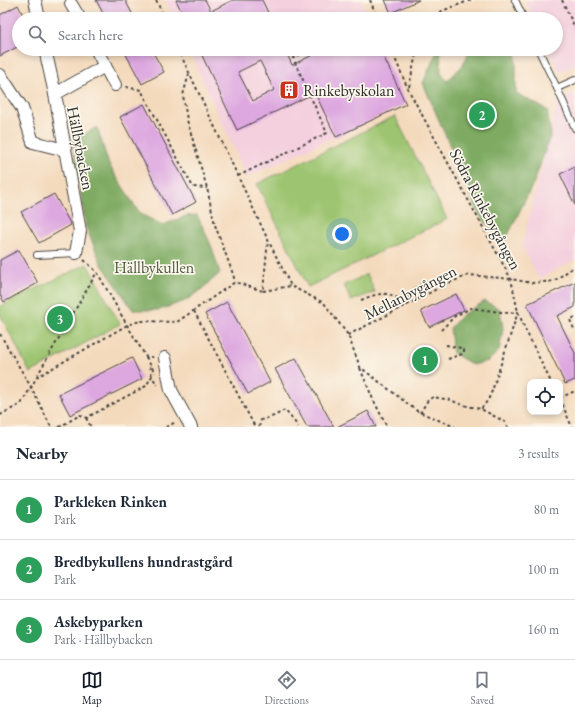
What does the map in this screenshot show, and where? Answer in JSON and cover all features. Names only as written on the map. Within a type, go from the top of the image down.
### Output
[{"type":"street","points":[[35,0],[38,12]]},
{"type":"street","points":[[71,4],[76,12]]},
{"type":"street","name":"Hällbybacken","points":[[47,56],[80,231],[76,253]]},
{"type":"street","points":[[100,56],[115,85]]},
{"type":"street","points":[[55,94],[105,66]]},
{"type":"street","points":[[0,75],[22,108],[33,142],[64,150]]},
{"type":"street","points":[[165,358],[171,390],[191,427]]},
{"type":"lane","points":[[516,0],[521,12]]},
{"type":"lane","points":[[541,56],[575,128]]},
{"type":"lane","points":[[557,88],[575,80]]},
{"type":"lane","points":[[37,255],[76,253]]},
{"type":"path","points":[[156,0],[162,12]]},
{"type":"path","points":[[370,0],[375,12]]},
{"type":"path","points":[[439,12],[471,0]]},
{"type":"path","points":[[562,0],[575,28]]},
{"type":"path","points":[[181,56],[291,286],[324,303],[348,335],[372,397],[387,427]]},
{"type":"path","points":[[238,176],[326,133],[293,58],[297,56]]},
{"type":"path","name":"Södra Rinkebygången","points":[[394,56],[408,88],[511,279],[518,312],[550,379]]},
{"type":"path","points":[[408,88],[415,56]]},
{"type":"path","points":[[189,73],[183,95],[186,116],[207,188],[215,225],[233,274],[234,282]]},
{"type":"path","points":[[115,85],[141,90],[193,187],[207,188]]},
{"type":"path","points":[[263,291],[268,240]]},
{"type":"path","points":[[76,253],[97,272],[126,325],[146,356],[165,358]]},
{"type":"path","name":"Mellanbygången","points":[[348,335],[446,284],[469,275],[511,279],[532,283],[554,281],[575,266]]},
{"type":"path","points":[[0,415],[21,404],[97,272]]},
{"type":"path","points":[[234,282],[263,291],[291,286]]},
{"type":"path","points":[[37,377],[126,325],[140,321],[177,322],[234,282]]},
{"type":"path","points":[[408,305],[408,296],[425,282]]},
{"type":"path","points":[[361,300],[376,294],[390,294],[398,297],[408,305]]},
{"type":"path","points":[[441,330],[455,316],[471,308],[508,313],[518,312],[492,391],[488,400],[481,409]]},
{"type":"path","points":[[194,311],[255,427]]},
{"type":"path","points":[[575,317],[570,320],[575,331]]},
{"type":"path","points":[[0,334],[31,387],[51,427]]},
{"type":"path","points":[[446,345],[464,350],[464,353],[448,359]]},
{"type":"path","points":[[149,363],[152,376],[160,389]]},
{"type":"path","points":[[360,367],[420,413],[455,427]]},
{"type":"path","points":[[86,418],[146,386],[152,376]]},
{"type":"path","points":[[563,397],[575,391]]},
{"type":"path","points":[[420,413],[428,400],[433,397],[450,400],[481,409],[505,422],[508,427]]},
{"type":"path","points":[[563,406],[572,427]]},
{"type":"path","points":[[259,427],[261,420],[274,416],[284,410],[298,427]]},
{"type":"path","points":[[59,427],[80,415],[86,418],[91,427]]},
{"type":"path","points":[[166,427],[177,421]]},
{"type":"shaded area","points":[[166,0],[361,0],[367,12],[171,12]]},
{"type":"shaded area","points":[[525,0],[575,0],[575,65],[559,72],[551,56],[563,56],[563,12],[531,12]]},
{"type":"shaded area","name":"Rinkebyskolan","points":[[191,56],[386,56],[408,103],[247,177]]},
{"type":"shaded area","points":[[575,93],[575,260],[539,279],[522,246],[558,101]]},
{"type":"green space","points":[[435,56],[440,56],[441,73],[447,81],[462,66],[467,56],[516,56],[516,93],[547,110],[551,134],[534,182],[504,243],[480,216],[423,83]]},
{"type":"green space","points":[[395,116],[447,219],[308,287],[257,184]]},
{"type":"green space","name":"Hällbykullen","points":[[97,127],[109,165],[140,214],[163,225],[186,216],[197,215],[211,245],[220,273],[202,289],[185,301],[159,310],[133,310],[101,263],[86,227],[73,141]]},
{"type":"green space","points":[[87,264],[120,324],[30,373],[0,314],[0,306]]},
{"type":"green space","points":[[367,274],[375,292],[351,301],[344,285]]},
{"type":"green space","points":[[485,301],[500,309],[503,329],[499,351],[488,361],[473,365],[453,353],[450,328],[462,315]]},
{"type":"building","points":[[96,0],[125,0],[131,12],[102,12]]},
{"type":"building","points":[[176,0],[205,0],[211,11],[233,0],[262,0],[268,12],[182,12]]},
{"type":"building","points":[[385,0],[419,0],[393,12],[391,12]]},
{"type":"building","points":[[18,5],[22,12],[12,12],[12,50],[0,56],[0,15]]},
{"type":"building","points":[[127,56],[155,56],[164,72],[142,84]]},
{"type":"building","points":[[202,56],[288,56],[292,65],[311,56],[383,56],[406,104],[336,137],[315,93],[237,130]],"holes":[[[260,61],[274,90],[253,101],[238,72]]]},
{"type":"building","points":[[144,104],[196,202],[172,215],[120,117]]},
{"type":"building","points":[[575,167],[575,205],[560,174]]},
{"type":"building","points":[[54,194],[71,225],[39,243],[21,212]]},
{"type":"building","points":[[19,250],[38,283],[4,302],[0,295],[0,260]]},
{"type":"building","points":[[575,282],[575,307],[557,316],[575,353],[575,380],[565,384],[527,304]]},
{"type":"building","points":[[456,294],[464,310],[429,327],[421,311]]},
{"type":"building","points":[[227,302],[270,382],[248,394],[205,314]]},
{"type":"building","points":[[132,358],[142,379],[70,415],[59,394]]},
{"type":"building","points":[[296,358],[334,427],[307,427],[275,369]]},
{"type":"building","points":[[368,411],[376,427],[337,427]]},
{"type":"place","name":"Rinkebyskolan","points":[[289,90]]},
{"type":"place","name":"Bredbykullens hundrastgård","points":[[482,115]]},
{"type":"place","name":"Askebyparken","points":[[60,319]]},
{"type":"place","name":"Parkleken Rinken","points":[[425,360]]}]
